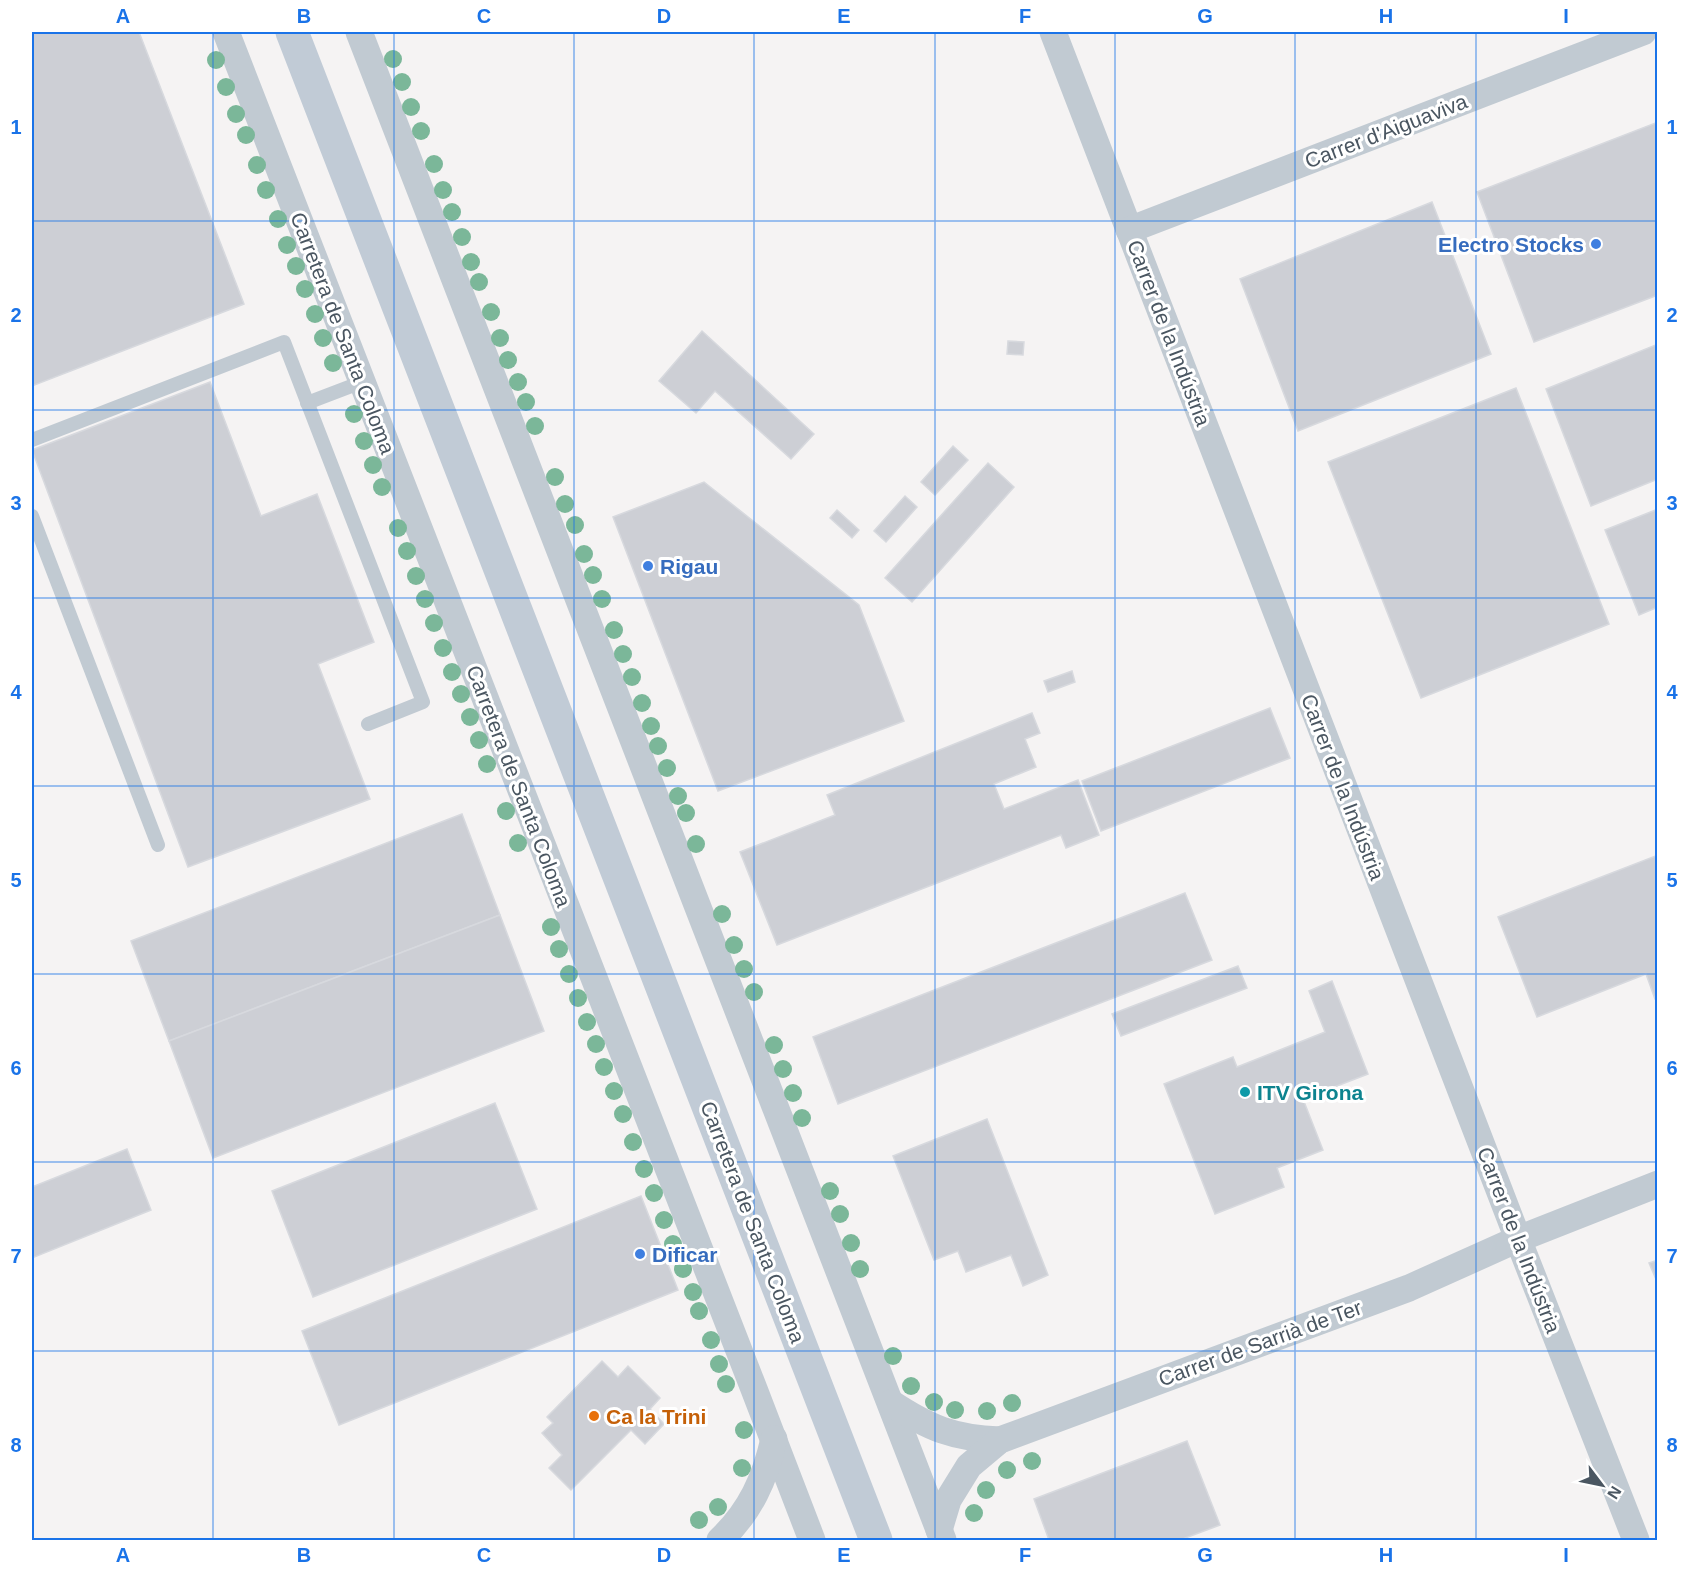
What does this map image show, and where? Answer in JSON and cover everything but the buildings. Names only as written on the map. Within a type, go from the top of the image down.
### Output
[{"type":"street","name":"Carretera de Santa Coloma","points":[[226,32],[812,1540]]},
{"type":"street","name":"Carretera de Santa Coloma","points":[[292,32],[876,1540]]},
{"type":"street","points":[[359,32],[941,1535]]},
{"type":"street","name":"Carrer de la Indústria","points":[[1053,32],[1636,1540]]},
{"type":"street","name":"Carrer d'Aiguaviva","points":[[1129,230],[1643,32]]},
{"type":"street","name":"Carrer de Sarrià de Ter","points":[[941,1535],[948,1500],[969,1466],[1000,1440],[1409,1288],[1518,1239],[1658,1184]]},
{"type":"street","name":"Carrer de Sarrià de Ter","points":[[891,1403],[917,1420],[937,1429],[967,1437],[1000,1440]]},
{"type":"street","points":[[720,1540],[732,1530],[759,1488],[774,1439]]},
{"type":"lane","points":[[32,440],[284,342],[423,702],[368,724]]},
{"type":"lane","points":[[307,403],[362,382]]},
{"type":"lane","points":[[32,516],[158,845]]},
{"type":"place","name":"Electro Stocks","points":[[1596,244]]},
{"type":"place","name":"Rigau","points":[[648,566]]},
{"type":"place","name":"ITV Girona","points":[[1245,1092]]},
{"type":"place","name":"Dificar","points":[[640,1254]]},
{"type":"place","name":"Ca la Trini","points":[[594,1416]]}]
